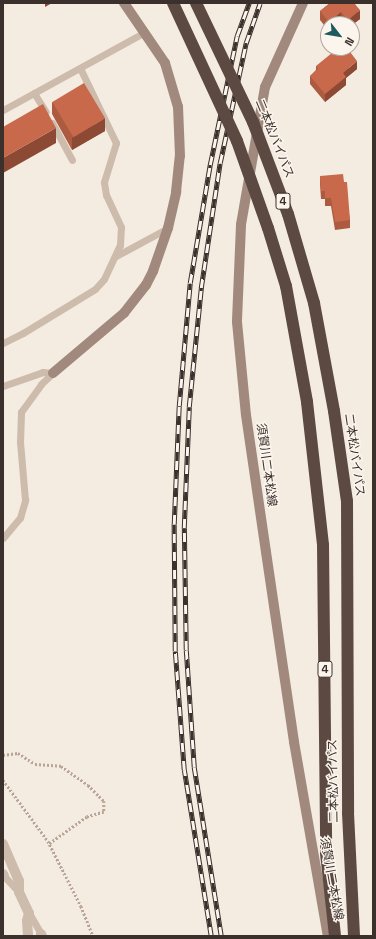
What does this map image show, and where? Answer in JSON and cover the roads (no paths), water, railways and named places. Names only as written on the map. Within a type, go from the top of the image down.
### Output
[{"type":"highway","name":"二本松バイパス","points":[[173,3],[237,141],[268,228],[286,286],[307,402],[323,545],[326,853],[334,936]]},
{"type":"highway","name":"二本松バイパス","points":[[196,3],[253,122],[288,214],[314,303],[334,411],[347,501],[348,813],[354,936]]},
{"type":"main road","points":[[53,373],[124,313],[136,298],[154,271],[168,228],[180,156],[178,107],[165,63],[124,3]]},
{"type":"main road","name":"須賀川二本松線","points":[[303,3],[266,87],[241,224],[237,322],[246,415],[294,742],[328,936]]},
{"type":"street","points":[[3,844],[19,881],[18,892],[29,913],[26,921],[28,936]]},
{"type":"lane","points":[[3,110],[145,32]]},
{"type":"lane","points":[[3,343],[23,333],[95,289],[104,279],[116,256],[121,239],[121,227],[106,195],[104,182],[116,143],[80,68]]},
{"type":"lane","points":[[34,93],[72,160]]},
{"type":"lane","points":[[116,256],[168,228]]},
{"type":"lane","points":[[3,386],[43,372],[53,373]]},
{"type":"lane","points":[[3,538],[20,518],[25,500],[20,442],[21,412],[41,384],[53,373]]},
{"type":"lane","points":[[4,875],[18,892]]},
{"type":"lane","points":[[29,913],[41,935]]},
{"type":"railway","points":[[211,936],[184,770],[175,651],[174,524],[179,406],[190,283],[210,165],[237,36],[249,3]]},
{"type":"railway","points":[[221,936],[194,767],[186,650],[184,528],[189,407],[201,288],[220,163],[246,43],[260,3]]}]
